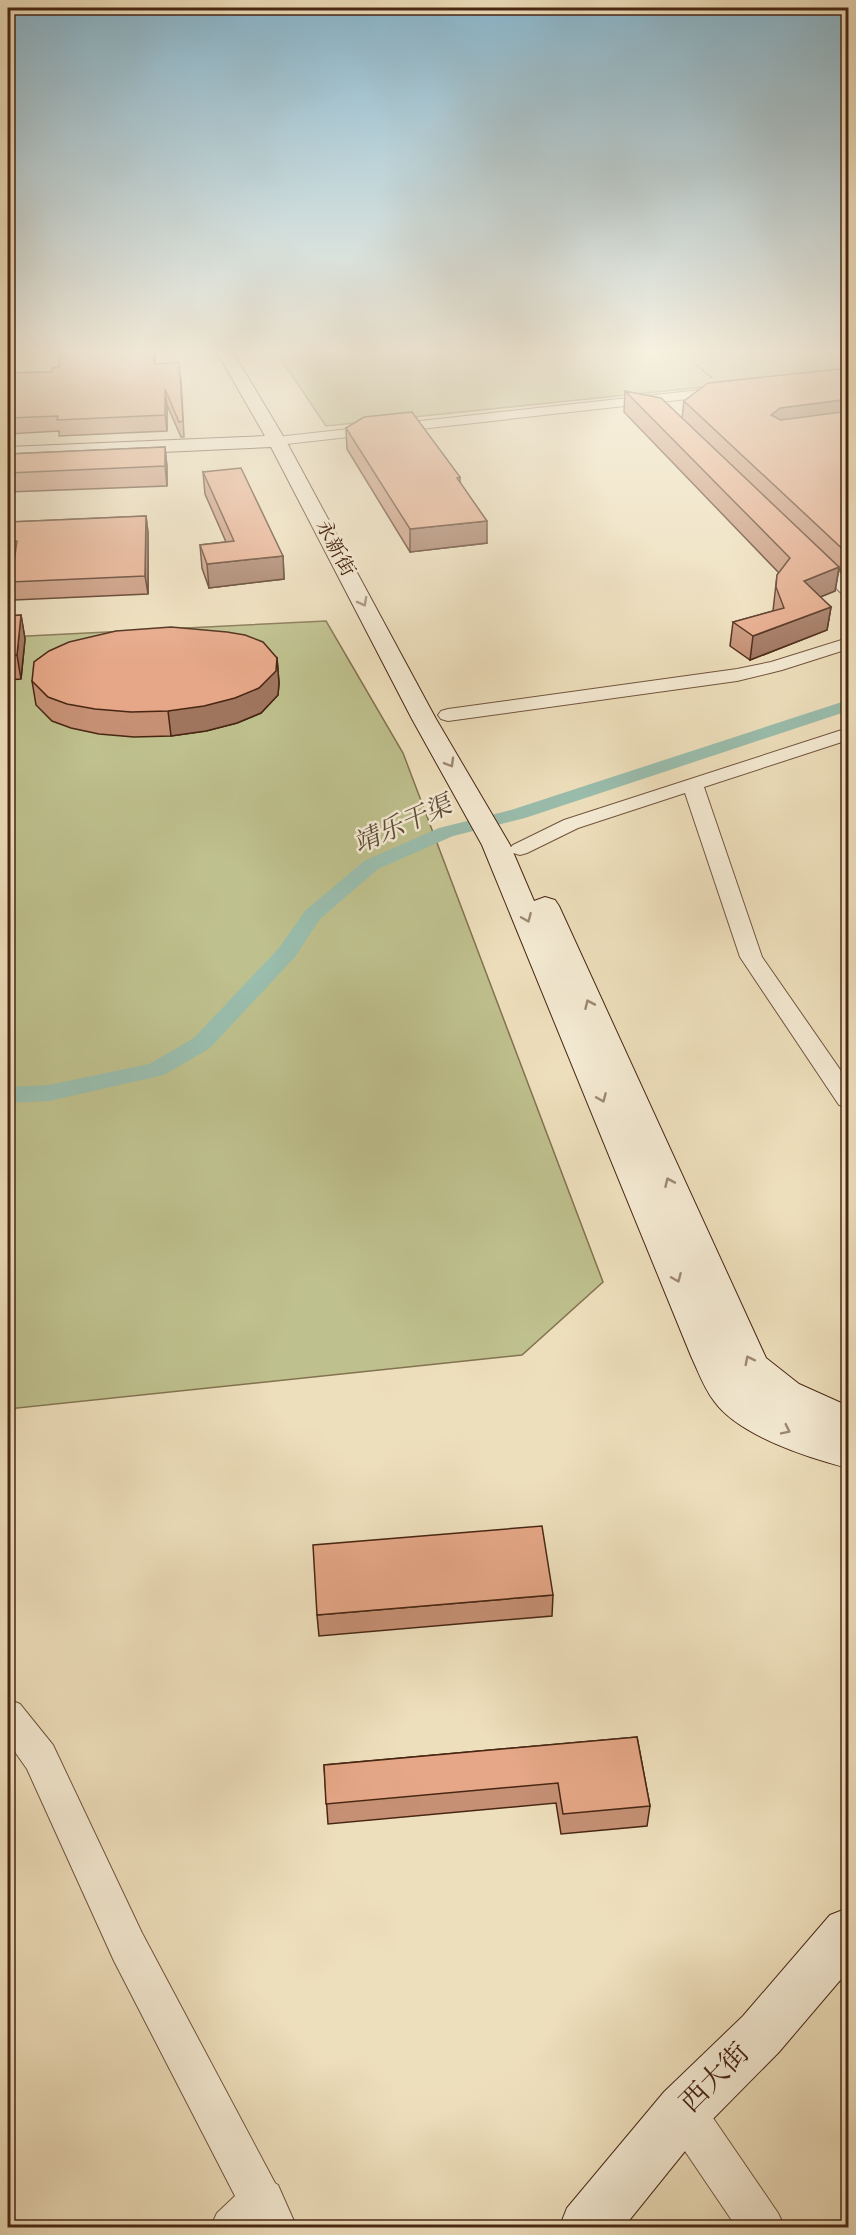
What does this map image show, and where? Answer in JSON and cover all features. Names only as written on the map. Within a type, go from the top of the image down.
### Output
[{"type":"street","name":"永新街","points":[[294,453],[511,844]]},
{"type":"street","name":"永新街","points":[[296,453],[352,541]]},
{"type":"street","points":[[805,548],[849,590]]},
{"type":"street","points":[[436,710],[737,675],[776,666],[849,643]]},
{"type":"street","points":[[511,844],[849,734]]},
{"type":"street","points":[[693,786],[751,957],[849,1099]]},
{"type":"street","points":[[511,844],[751,1367],[772,1389],[798,1405],[849,1422]]},
{"type":"street","points":[[511,844],[710,1356],[729,1393],[755,1414],[791,1433],[849,1452]]},
{"type":"street","points":[[8,1714],[40,1757],[129,1947],[269,2214],[232,2228]]},
{"type":"street","name":"西大街","points":[[587,2228],[683,2111],[761,2034],[849,1933]]},
{"type":"street","points":[[683,2111],[763,2228]]},
{"type":"green space","points":[[326,621],[403,753],[603,1282],[522,1355],[8,1409],[8,637]]},
{"type":"building","points":[[165,453],[165,466],[8,473],[8,454]]},
{"type":"building","points":[[362,453],[442,453],[487,521],[410,529]]},
{"type":"building","points":[[687,453],[719,453],[839,567],[804,581],[831,607],[753,636],[733,622],[784,608],[776,587],[777,575],[790,558]]},
{"type":"building","points":[[740,453],[849,453],[849,555]]},
{"type":"building","points":[[241,468],[283,556],[207,564],[200,545],[234,541],[203,472]]},
{"type":"building","points":[[146,516],[145,576],[11,582],[17,541],[8,542],[10,522]]},
{"type":"building","points":[[21,615],[17,655],[8,655],[8,616]]},
{"type":"building","points":[[171,627],[227,632],[245,635],[263,642],[277,658],[276,671],[259,688],[235,698],[204,706],[168,711],[131,712],[67,704],[48,697],[32,681],[34,662],[49,651],[69,642],[116,631]]},
{"type":"building","points":[[542,1526],[553,1595],[317,1615],[313,1545]]},
{"type":"building","points":[[637,1737],[650,1806],[563,1814],[558,1783],[326,1804],[324,1765]]},
{"type":"waterway","name":"靖乐干渠","points":[[8,1095],[49,1093],[156,1070],[202,1043],[287,952],[312,915],[371,865],[446,832],[518,814],[848,705]]}]
